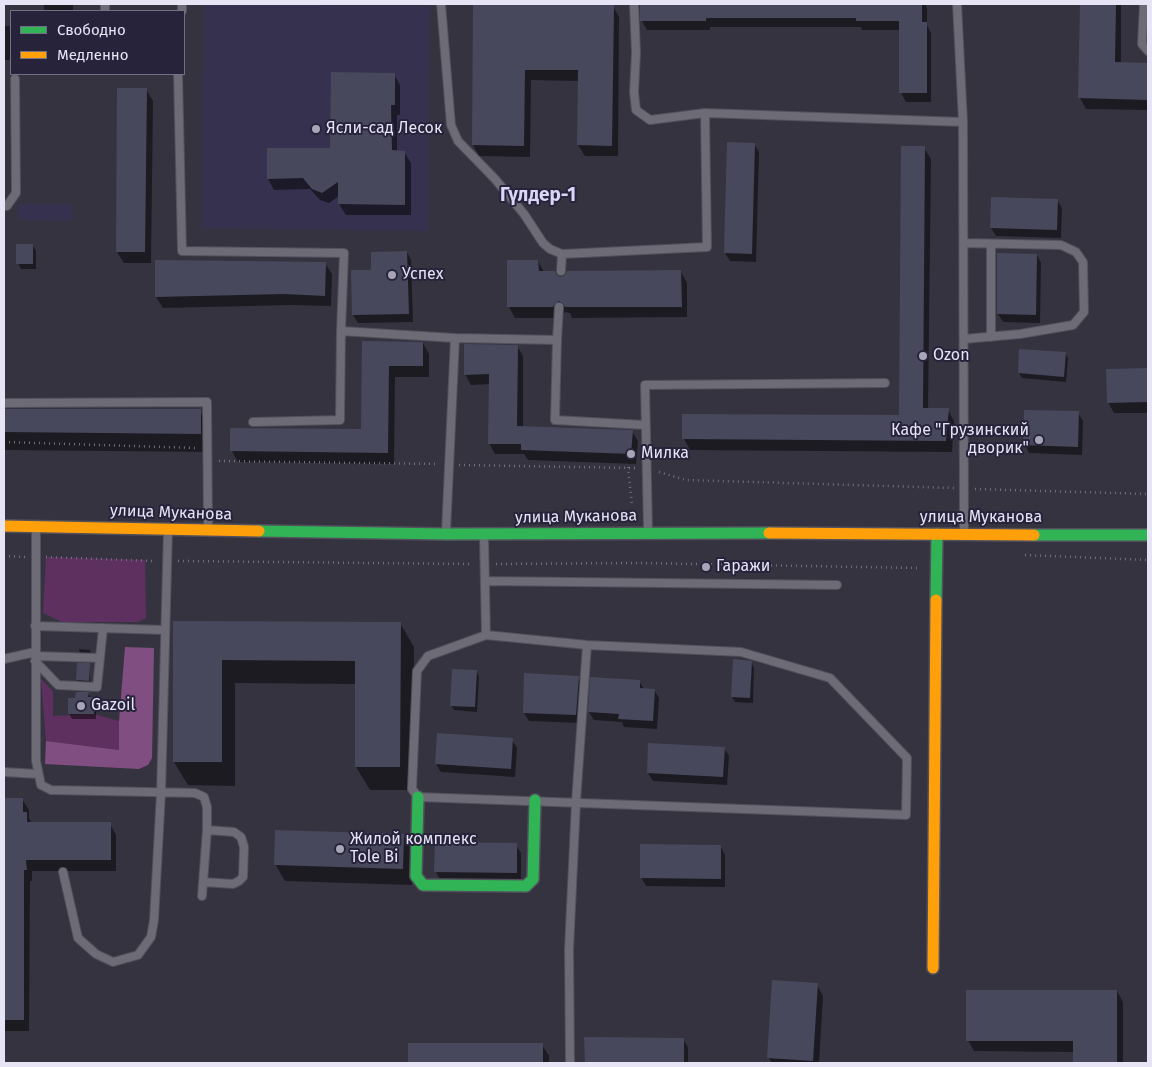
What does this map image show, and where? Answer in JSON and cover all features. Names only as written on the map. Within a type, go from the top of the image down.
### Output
[{"type":"main road","name":"улица Муканова","points":[[4,526],[446,534],[1148,535]]},
{"type":"main road","points":[[932,968],[936,534]]},
{"type":"main road","points":[[418,797],[416,876],[423,885],[526,886],[533,879],[535,800]]},
{"type":"lane","points":[[441,4],[451,126],[458,141],[495,179],[524,214],[543,242],[550,249],[562,254],[707,247],[704,113]]},
{"type":"lane","points":[[634,4],[636,53],[634,92],[636,110],[650,120],[704,113],[963,122]]},
{"type":"lane","points":[[957,4],[963,122],[964,534]]},
{"type":"lane","points":[[1144,4],[1142,44],[1148,51]]},
{"type":"lane","points":[[178,75],[182,251],[344,254],[340,420],[253,422]]},
{"type":"lane","points":[[4,206],[7,206],[16,193],[15,79]]},
{"type":"lane","points":[[964,242],[1061,245],[1076,252],[1083,262],[1084,312],[1073,325],[964,339]]},
{"type":"lane","points":[[991,244],[991,337]]},
{"type":"lane","points":[[561,271],[562,254]]},
{"type":"lane","points":[[559,307],[555,420],[645,425]]},
{"type":"lane","points":[[341,331],[455,338],[557,340]]},
{"type":"lane","points":[[446,534],[455,338]]},
{"type":"lane","points":[[648,533],[645,385],[885,383]]},
{"type":"lane","points":[[4,403],[207,402],[208,531]]},
{"type":"lane","points":[[36,526],[35,656],[38,774],[42,785],[51,790],[195,794],[204,797],[208,807],[202,896]]},
{"type":"lane","points":[[63,872],[78,938],[96,954],[113,962],[138,955],[151,937],[154,920],[161,793],[168,528]]},
{"type":"lane","points":[[484,534],[486,635]]},
{"type":"lane","points":[[485,581],[837,586]]},
{"type":"lane","points":[[35,626],[165,630]]},
{"type":"lane","points":[[35,656],[58,685],[97,687],[103,628]]},
{"type":"lane","points":[[486,635],[587,645],[741,652],[830,678],[906,758],[906,815],[418,797],[412,789],[417,671],[428,656],[486,635]]},
{"type":"lane","points":[[570,1063],[569,949],[576,802],[587,645]]},
{"type":"lane","points":[[4,659],[35,656],[100,658]]},
{"type":"lane","points":[[4,772],[38,774]]},
{"type":"lane","points":[[203,882],[233,884],[243,877],[244,847],[241,836],[234,832],[207,830]]},
{"type":"path","points":[[4,442],[208,449]]},
{"type":"path","points":[[208,461],[628,467],[646,468],[686,480],[1148,494]]},
{"type":"path","points":[[628,467],[632,506]]},
{"type":"path","points":[[1023,555],[1148,560]]},
{"type":"path","points":[[4,556],[167,561],[485,564],[636,563],[937,568]]},
{"type":"shaded area","name":"Ясли-сад Лесок","points":[[204,4],[430,6],[428,231],[202,228]]},
{"type":"shaded area","points":[[18,204],[73,204],[73,221],[18,220]]},
{"type":"shaded area","points":[[46,557],[145,560],[146,618],[138,622],[62,622],[43,613]]},
{"type":"shaded area","points":[[125,647],[154,648],[152,758],[148,765],[139,769],[45,764],[46,741],[119,750],[119,721]]},
{"type":"shaded area","points":[[41,679],[53,691],[53,716],[94,714],[119,721],[119,750],[46,741]]},
{"type":"building","points":[[473,4],[614,5],[612,146],[577,145],[578,70],[525,70],[524,146],[472,145]]},
{"type":"building","points":[[640,4],[922,4],[922,22],[927,22],[927,93],[899,93],[899,21],[856,21],[856,18],[706,18],[706,21],[640,21]]},
{"type":"building","points":[[1080,4],[1116,4],[1115,62],[1148,63],[1148,100],[1078,98]]},
{"type":"building","points":[[331,72],[395,73],[395,105],[391,105],[392,150],[405,151],[405,205],[338,204],[338,182],[322,193],[312,189],[303,178],[267,179],[267,148],[330,148]]},
{"type":"building","points":[[117,88],[147,88],[145,252],[116,252]]},
{"type":"building","points":[[727,142],[755,143],[752,254],[724,253]]},
{"type":"building","points":[[901,146],[925,146],[923,408],[949,408],[946,441],[682,439],[682,414],[899,415]]},
{"type":"building","points":[[991,197],[1058,199],[1057,230],[990,228]]},
{"type":"building","points":[[16,244],[33,244],[33,264],[16,264]]},
{"type":"building","points":[[407,251],[409,314],[352,315],[351,270],[371,270],[371,252]]},
{"type":"building","points":[[997,253],[1037,254],[1036,315],[997,314]]},
{"type":"building","points":[[155,260],[326,262],[325,296],[284,294],[155,297]]},
{"type":"building","points":[[507,260],[538,260],[539,271],[555,271],[560,277],[564,276],[567,271],[681,270],[682,307],[565,307],[559,301],[553,307],[507,307]]},
{"type":"building","points":[[362,341],[423,342],[423,366],[389,366],[388,453],[230,451],[230,428],[361,429]]},
{"type":"building","points":[[464,344],[518,345],[517,426],[633,430],[631,454],[521,450],[521,444],[488,444],[489,374],[464,375]]},
{"type":"building","points":[[1019,349],[1066,352],[1064,377],[1018,373]]},
{"type":"building","points":[[1148,368],[1148,402],[1107,403],[1106,369]]},
{"type":"building","points":[[4,409],[201,409],[201,434],[4,432]]},
{"type":"building","points":[[1024,410],[1079,411],[1078,447],[1023,445]]},
{"type":"building","points":[[173,621],[401,622],[400,767],[355,767],[355,661],[222,660],[222,762],[173,762]]},
{"type":"building","points":[[733,659],[752,661],[750,698],[731,697]]},
{"type":"building","points":[[77,663],[90,663],[89,681],[76,680]]},
{"type":"building","points":[[452,669],[477,670],[475,707],[450,706]]},
{"type":"building","points":[[524,673],[579,676],[576,715],[523,713]]},
{"type":"building","points":[[590,677],[640,680],[640,688],[655,689],[653,721],[618,719],[619,714],[588,712]]},
{"type":"building","name":"Gazoil","points":[[76,692],[89,692],[88,697],[94,697],[94,714],[68,714],[68,698],[75,698]]},
{"type":"building","points":[[437,733],[513,738],[511,769],[435,764]]},
{"type":"building","points":[[648,743],[725,747],[723,777],[647,773]]},
{"type":"building","points":[[4,798],[23,798],[23,812],[27,812],[27,822],[111,822],[111,860],[26,860],[27,870],[24,870],[24,1020],[4,1020]]},
{"type":"building","name":"Жилой комплекс Tole Bi","points":[[275,830],[404,834],[403,869],[274,865]]},
{"type":"building","points":[[435,842],[517,843],[517,873],[434,872]]},
{"type":"building","points":[[640,844],[721,845],[721,879],[640,878]]},
{"type":"building","points":[[772,980],[818,983],[813,1061],[767,1058]]},
{"type":"building","points":[[966,990],[1117,990],[1117,1063],[1073,1063],[1073,1041],[966,1041]]},
{"type":"building","points":[[584,1037],[684,1038],[684,1063],[585,1063]]},
{"type":"building","points":[[408,1043],[543,1043],[543,1063],[408,1063]]},
{"type":"traffic: fast","points":[[259,531],[446,534],[769,533]]},
{"type":"traffic: fast","points":[[936,600],[937,534]]},
{"type":"traffic: fast","points":[[1034,535],[1148,535]]},
{"type":"traffic: fast","points":[[418,797],[416,876],[423,885],[526,886],[533,879],[535,800]]},
{"type":"traffic: slow","points":[[4,526],[259,531]]},
{"type":"traffic: slow","points":[[769,533],[1034,535]]},
{"type":"traffic: slow","points":[[933,968],[936,600]]},
{"type":"place","name":"Ясли-сад Лесок","points":[[316,129]]},
{"type":"place","name":"Успех","points":[[392,275]]},
{"type":"place","name":"Ozon","points":[[923,356]]},
{"type":"place","name":"Кафе \"Грузинский дворик\"","points":[[1039,440]]},
{"type":"place","name":"Милка","points":[[631,454]]},
{"type":"place","name":"Гаражи","points":[[706,567]]},
{"type":"place","name":"Gazoil","points":[[81,706]]},
{"type":"place","name":"Жилой комплекс Tole Bi","points":[[340,849]]},
{"type":"district","name":"Гүлдер-1","points":[[538,196]]}]
